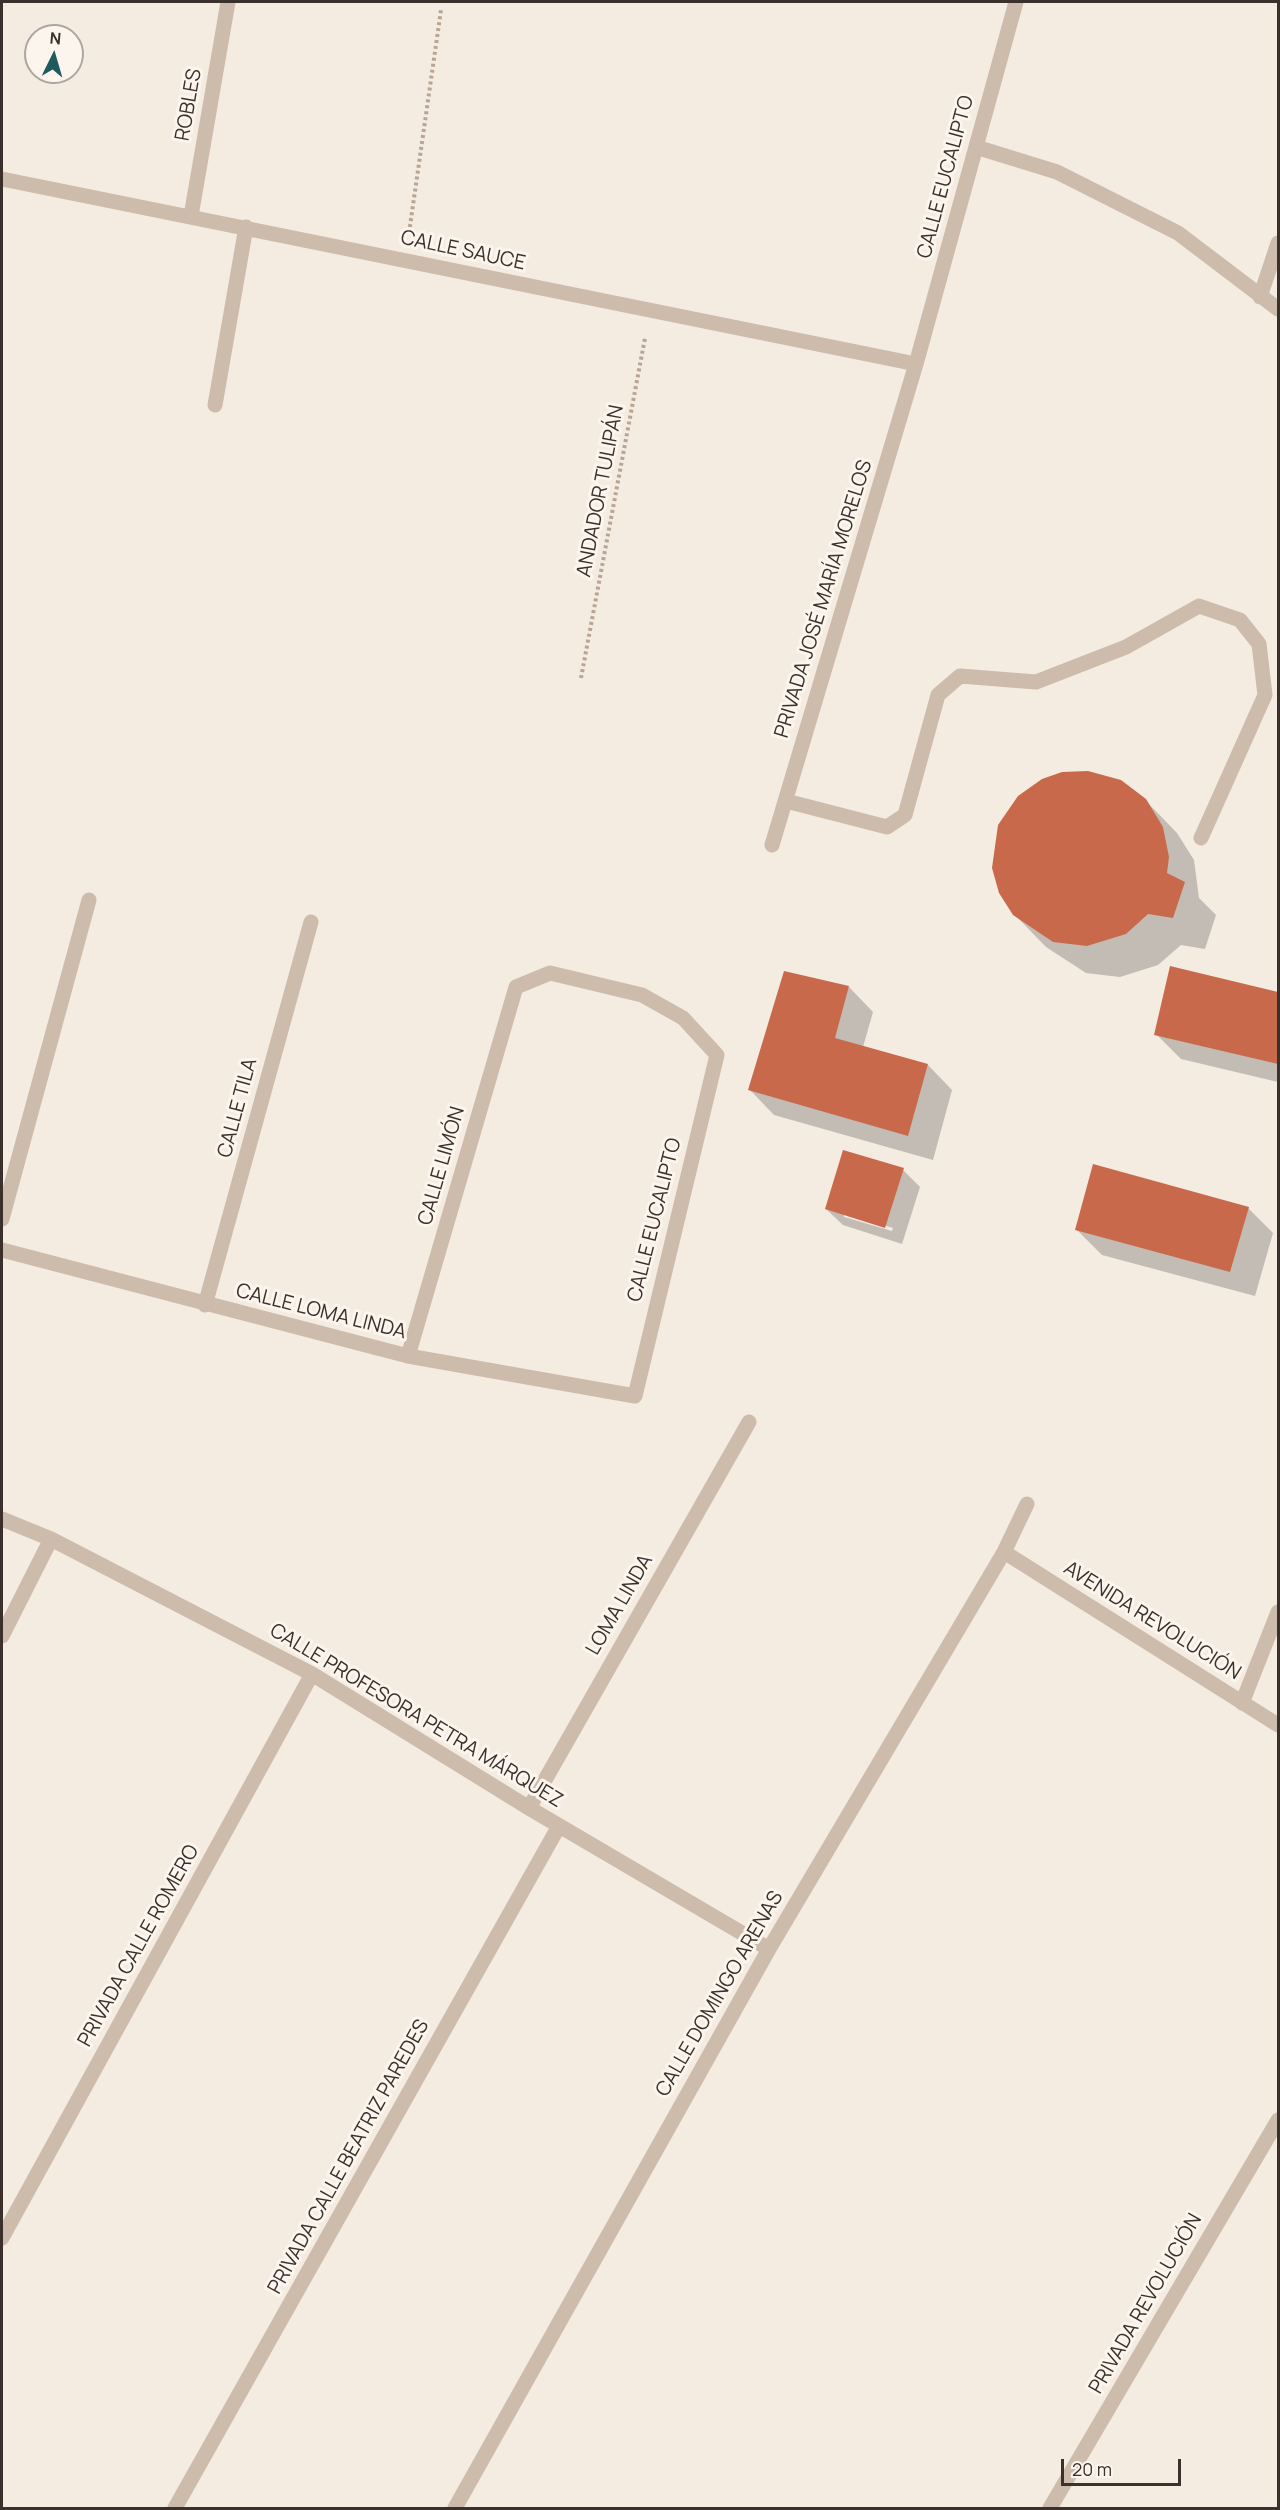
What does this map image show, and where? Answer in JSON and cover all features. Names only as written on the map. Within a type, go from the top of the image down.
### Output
[{"type":"street","name":"ROBLES","points":[[190,216],[228,2]]},
{"type":"street","name":"CALLE EUCALIPTO","points":[[916,364],[1016,2]]},
{"type":"street","points":[[976,147],[1057,172],[1178,233],[1278,309]]},
{"type":"street","name":"CALLE SAUCE","points":[[2,178],[916,364]]},
{"type":"street","points":[[215,405],[246,227]]},
{"type":"street","points":[[1260,297],[1278,243]]},
{"type":"street","name":"PRIVADA JOSÉ MARÍA MORELOS","points":[[772,845],[916,364]]},
{"type":"street","points":[[786,801],[887,827],[905,814],[938,695],[960,676],[1036,682],[1126,647],[1199,606],[1240,620],[1259,644],[1265,694],[1201,838]]},
{"type":"street","points":[[2,1219],[89,900]]},
{"type":"street","name":"CALLE TILA","points":[[205,1305],[311,922]]},
{"type":"street","name":"CALLE EUCALIPTO","points":[[516,987],[550,973],[642,995],[683,1018],[717,1055],[634,1396]]},
{"type":"street","name":"CALLE LIMÓN","points":[[408,1356],[516,987]]},
{"type":"street","name":"CALLE LOMA LINDA","points":[[2,1250],[205,1305],[408,1356],[634,1396]]},
{"type":"street","name":"LOMA LINDA","points":[[529,1808],[749,1422]]},
{"type":"street","name":"CALLE DOMINGO ARENAS","points":[[455,2508],[769,1949],[1004,1552],[1027,1504]]},
{"type":"street","name":"CALLE PROFESORA PETRA MÁRQUEZ","points":[[2,1519],[51,1539],[312,1674],[529,1808],[769,1949]]},
{"type":"street","points":[[2,1636],[51,1539]]},
{"type":"street","name":"AVENIDA REVOLUCIÓN","points":[[1004,1552],[1278,1725]]},
{"type":"street","points":[[1242,1703],[1278,1612]]},
{"type":"street","name":"PRIVADA CALLE ROMERO","points":[[2,2238],[312,1674]]},
{"type":"street","name":"PRIVADA CALLE BEATRIZ PAREDES","points":[[175,2508],[559,1826]]},
{"type":"street","name":"PRIVADA REVOLUCIÓN","points":[[1050,2508],[1278,2120]]},
{"type":"path","points":[[405,260],[441,10]]},
{"type":"path","name":"ANDADOR TULIPÁN","points":[[581,678],[650,310]]},
{"type":"building","points":[[1088,771],[1121,780],[1146,799],[1163,827],[1169,857],[1167,873],[1185,882],[1173,918],[1148,914],[1126,934],[1087,946],[1053,942],[1013,915],[999,893],[992,868],[998,825],[1018,796],[1042,779],[1062,772]]},
{"type":"building","points":[[1170,966],[1278,992],[1278,1064],[1154,1035]]},
{"type":"building","points":[[784,971],[849,986],[835,1038],[928,1064],[908,1136],[748,1090]]},
{"type":"building","points":[[843,1150],[904,1168],[885,1228],[825,1209]]},
{"type":"building","points":[[1093,1164],[1249,1207],[1230,1272],[1075,1230]]}]
